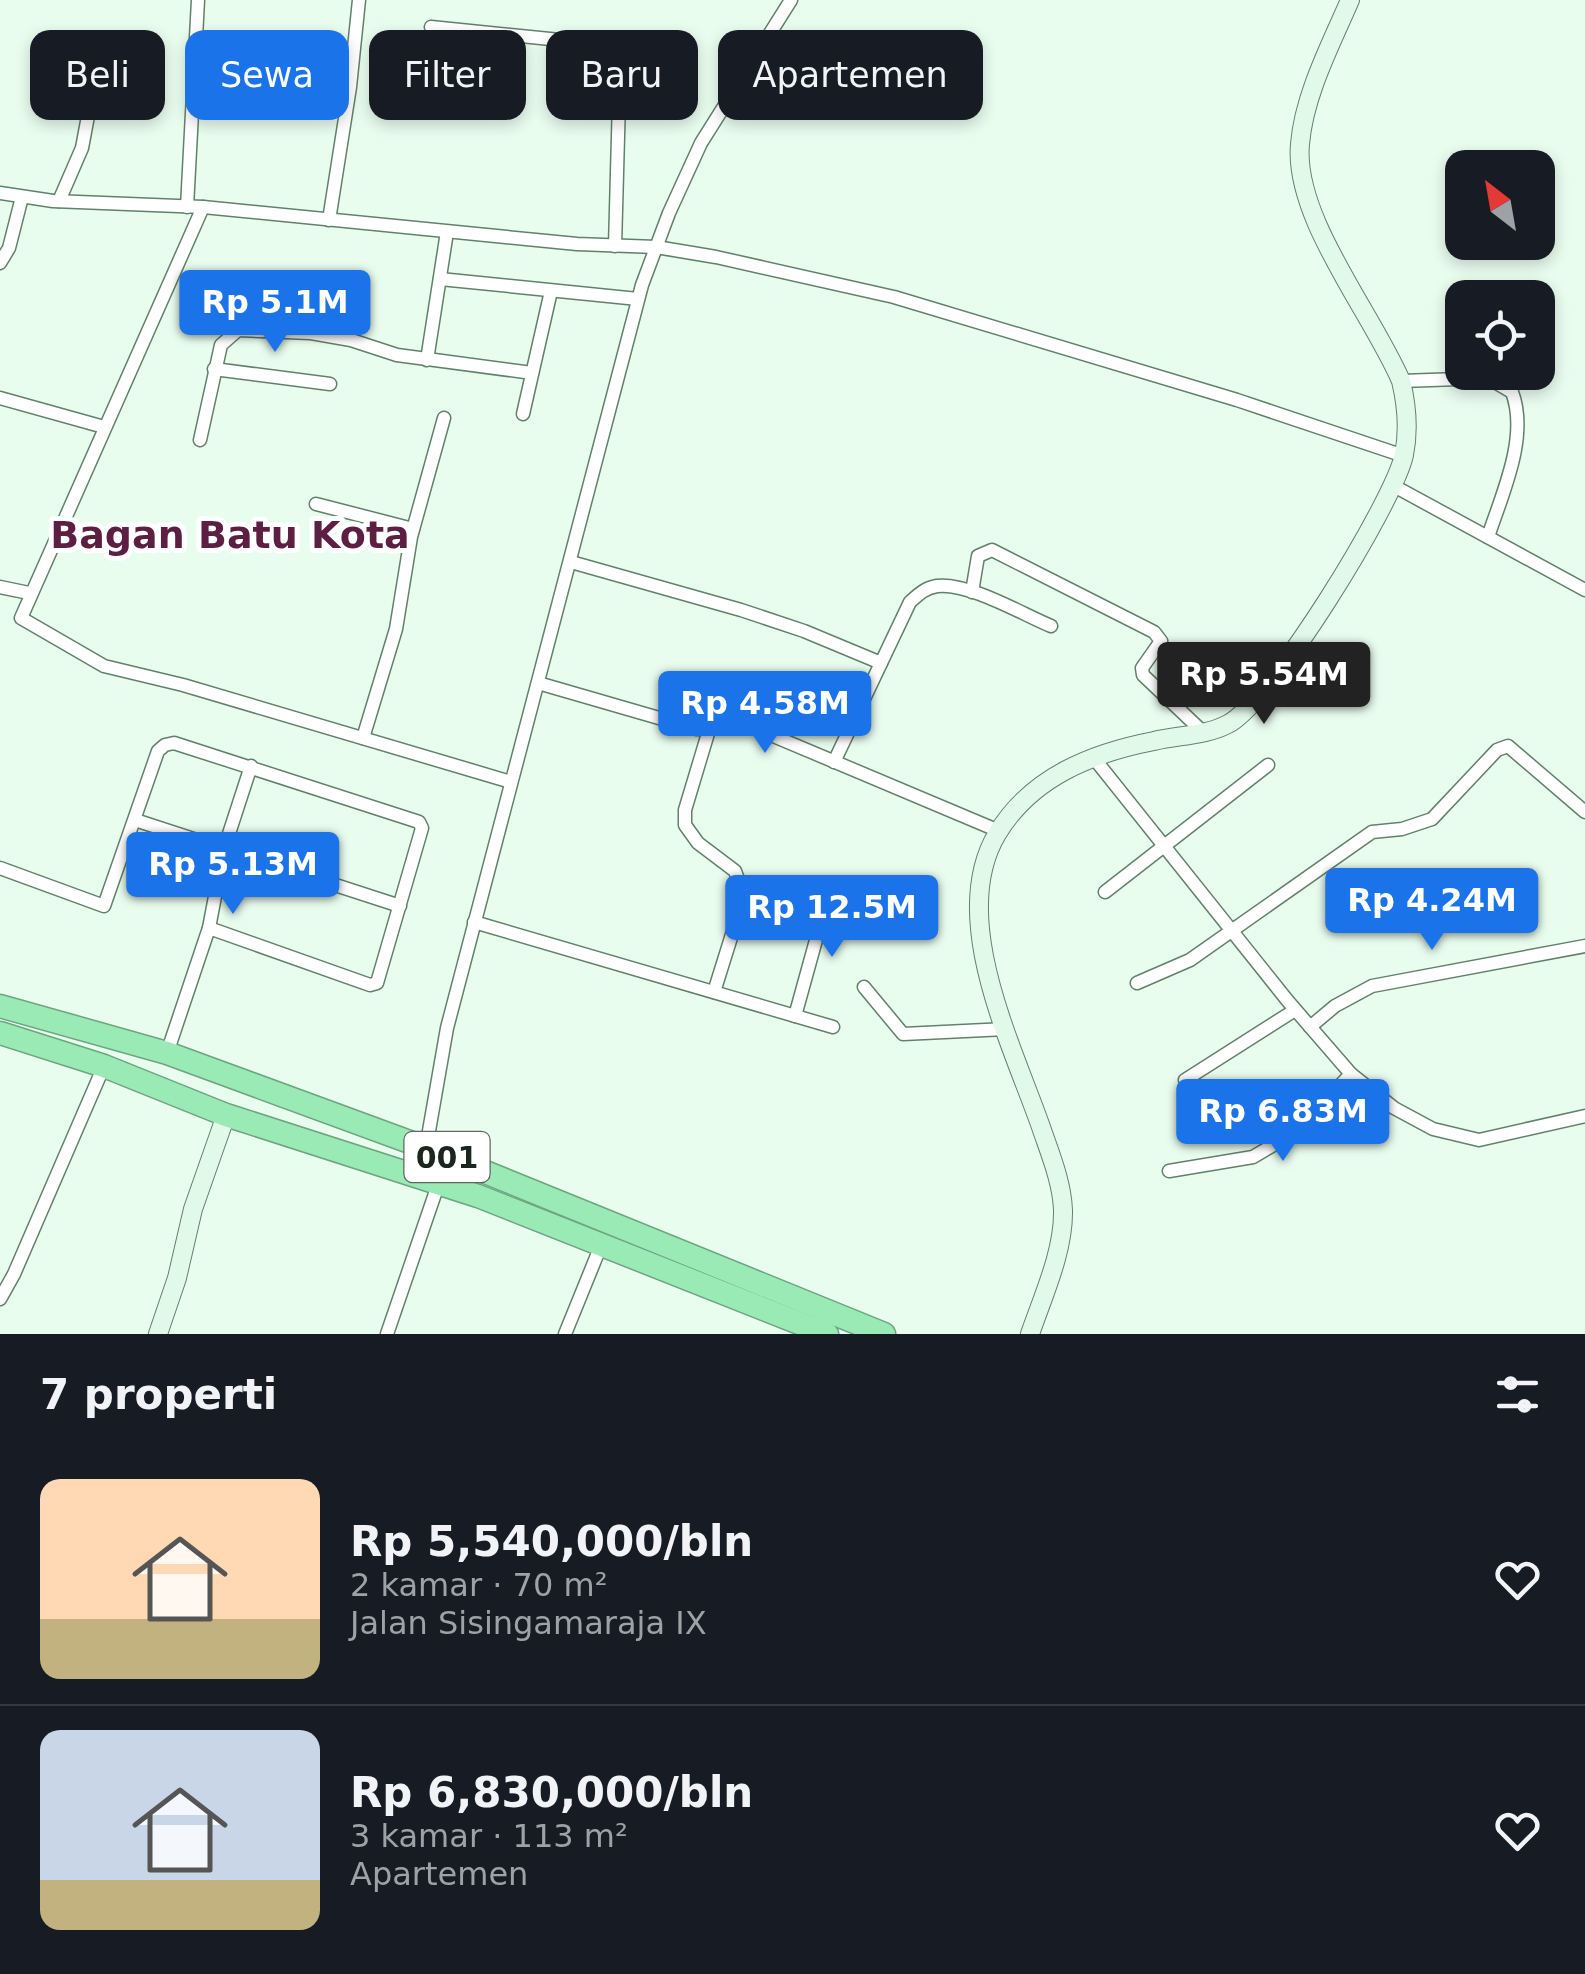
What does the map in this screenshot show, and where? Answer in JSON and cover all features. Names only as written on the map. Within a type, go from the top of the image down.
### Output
[{"type":"highway","name":"001","points":[[0,1006],[168,1053],[426,1148],[884,1334]]},
{"type":"highway","name":"001","points":[[0,1033],[104,1066],[226,1115],[478,1196],[827,1334]]},
{"type":"highway","points":[[478,1196],[487,1174]]},
{"type":"street","points":[[187,206],[198,0]]},
{"type":"street","points":[[329,220],[359,0]]},
{"type":"street","points":[[772,30],[791,0]]},
{"type":"street","points":[[1030,1334],[1056,1253],[1063,1212],[1057,1175],[986,965],[978,888],[984,860],[998,832],[1022,802],[1047,780],[1093,758],[1157,740],[1204,733],[1242,715],[1267,687],[1379,518],[1404,456],[1406,404],[1400,381],[1316,219],[1303,189],[1300,166],[1304,116],[1350,0]]},
{"type":"street","points":[[431,27],[600,44],[617,50],[620,64],[615,246]]},
{"type":"street","points":[[426,1148],[447,1028],[638,299],[656,246],[701,143],[718,116]]},
{"type":"street","points":[[59,201],[82,148],[87,120]]},
{"type":"street","points":[[0,194],[59,201],[203,207],[615,246],[656,246],[894,297],[1237,400],[1404,456]]},
{"type":"street","points":[[0,263],[9,248],[22,197]]},
{"type":"street","points":[[203,207],[20,618],[90,660],[511,782]]},
{"type":"street","points":[[428,360],[447,232]]},
{"type":"street","points":[[440,279],[638,299]]},
{"type":"street","points":[[522,414],[552,290]]},
{"type":"street","points":[[200,440],[221,344],[238,330],[312,333],[428,360],[532,373]]},
{"type":"street","points":[[214,369],[330,384]]},
{"type":"street","points":[[1400,381],[1488,378],[1512,392],[1517,428],[1509,473],[1488,538]]},
{"type":"street","points":[[0,398],[104,427]]},
{"type":"street","points":[[363,738],[396,629],[414,529],[444,418]]},
{"type":"street","points":[[1394,486],[1585,590]]},
{"type":"street","points":[[316,504],[414,529]]},
{"type":"street","points":[[972,592],[978,556],[992,550],[1154,632],[1161,642],[1142,668],[1143,675],[1204,733]]},
{"type":"street","points":[[571,562],[741,610],[804,631],[881,664]]},
{"type":"street","points":[[834,762],[910,602],[924,590],[941,585],[972,592],[1051,626]]},
{"type":"street","points":[[0,588],[29,593]]},
{"type":"street","points":[[538,683],[709,730],[735,722],[998,832]]},
{"type":"street","points":[[709,730],[685,810],[685,824],[698,843],[736,872],[744,896],[714,992]]},
{"type":"street","points":[[0,868],[104,906],[158,752],[174,743],[419,822],[422,828],[380,978],[370,985],[209,928]]},
{"type":"street","points":[[1137,983],[1190,960],[1372,832],[1402,829],[1432,819],[1498,750],[1508,746],[1585,812]]},
{"type":"street","points":[[1093,758],[1295,1010],[1351,1074],[1394,1108],[1433,1129],[1479,1140],[1585,1116]]},
{"type":"street","points":[[1104,892],[1268,765]]},
{"type":"street","points":[[168,1053],[209,928],[224,849],[251,766]]},
{"type":"street","points":[[135,820],[400,906]]},
{"type":"street","points":[[795,1016],[829,893]]},
{"type":"street","points":[[474,922],[833,1027]]},
{"type":"street","points":[[1310,1027],[1335,1006],[1372,986],[1585,946]]},
{"type":"street","points":[[864,987],[903,1034],[1006,1028]]},
{"type":"street","points":[[1186,1080],[1295,1010]]},
{"type":"street","points":[[0,1299],[104,1066]]},
{"type":"street","points":[[1169,1170],[1253,1157],[1298,1132],[1351,1074]]},
{"type":"street","points":[[158,1334],[177,1278],[192,1209],[226,1115]]},
{"type":"street","points":[[387,1334],[438,1186]]},
{"type":"street","points":[[565,1334],[602,1243]]},
{"type":"district","name":"Bagan Batu Kota","points":[[230,535]]}]
